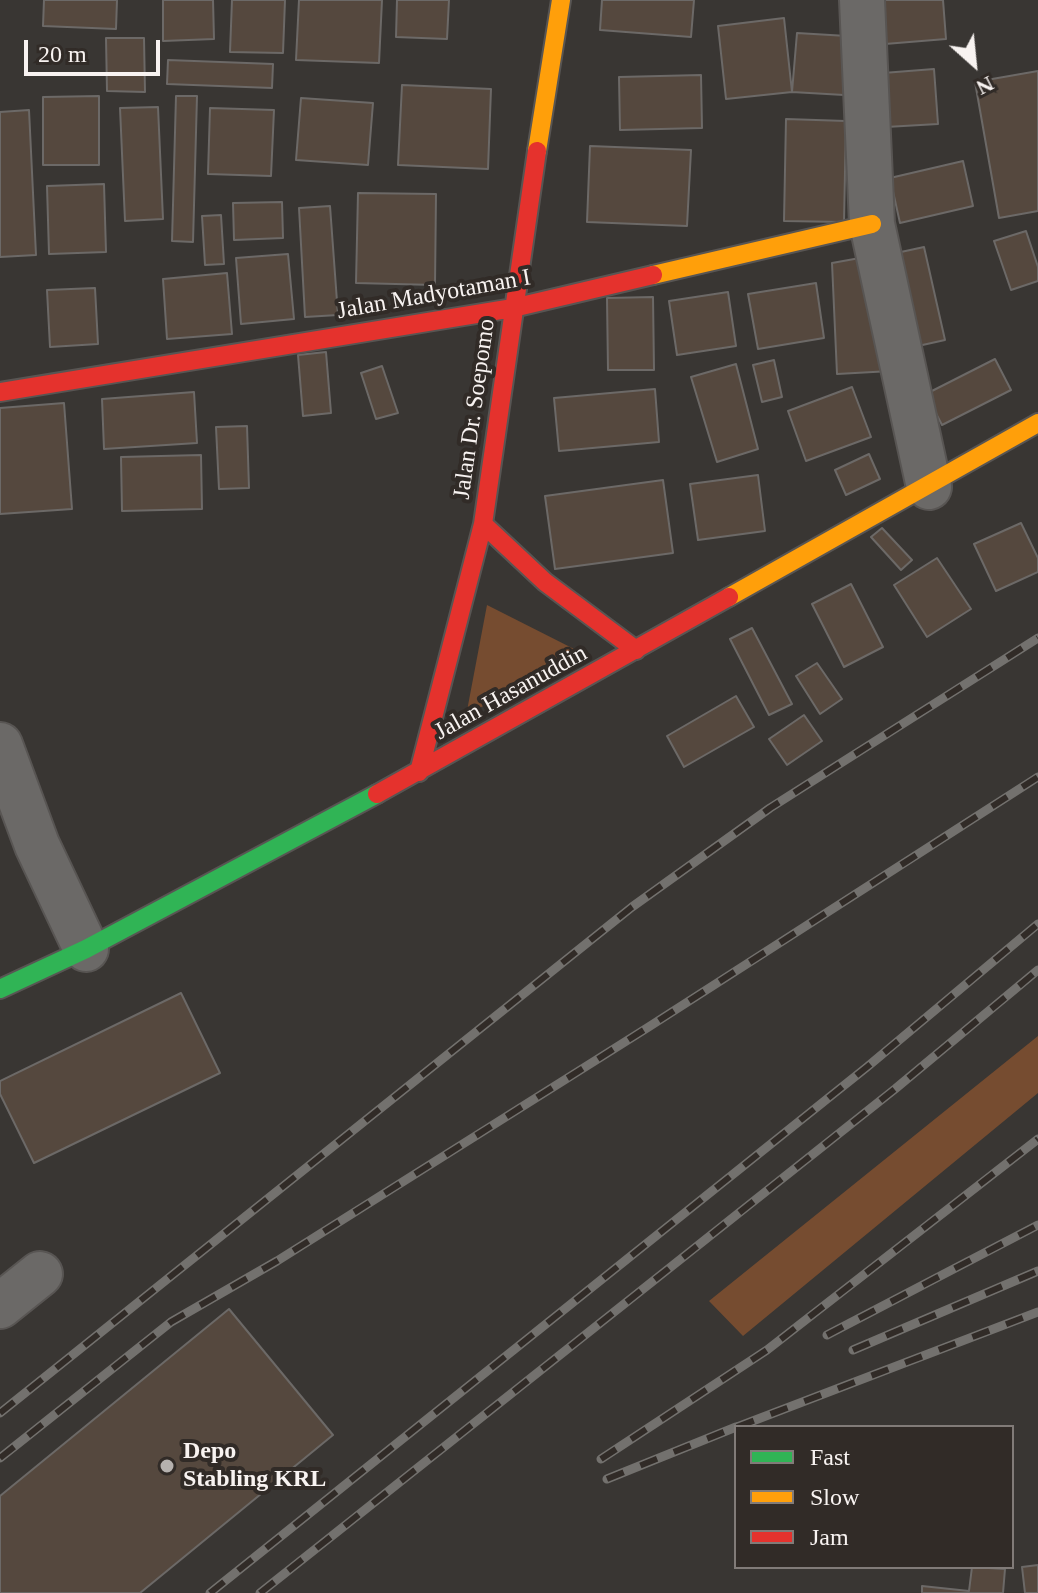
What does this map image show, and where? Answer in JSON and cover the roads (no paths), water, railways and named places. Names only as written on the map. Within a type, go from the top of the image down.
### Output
[{"type":"street","name":"Jalan Dr. Soepomo","points":[[419,772],[483,524],[561,0]]},
{"type":"street","points":[[862,0],[872,224],[929,487]]},
{"type":"street","name":"Jalan Madyotaman I","points":[[0,392],[513,308],[872,224]]},
{"type":"street","name":"Jalan Hasanuddin","points":[[0,989],[86,949],[419,772],[1038,423]]},
{"type":"street","points":[[483,524],[545,582],[636,650]]},
{"type":"street","points":[[0,745],[37,845],[86,949]]},
{"type":"street","points":[[0,1306],[40,1274]]},
{"type":"railway","points":[[0,1413],[632,907],[770,808],[1038,638]]},
{"type":"railway","points":[[0,1458],[171,1322],[277,1261],[1038,777]]},
{"type":"railway","points":[[210,1593],[867,1067],[1038,924]]},
{"type":"railway","points":[[260,1593],[895,1089],[1038,970]]},
{"type":"railway","points":[[601,1459],[767,1350],[1038,1139]]},
{"type":"railway","points":[[827,1335],[1038,1225]]},
{"type":"railway","points":[[853,1350],[1038,1271]]},
{"type":"railway","points":[[742,1425],[1038,1312]]},
{"type":"railway","points":[[607,1479],[734,1428]]},
{"type":"place","name":"Depo Stabling KRL","points":[[167,1466]]}]
